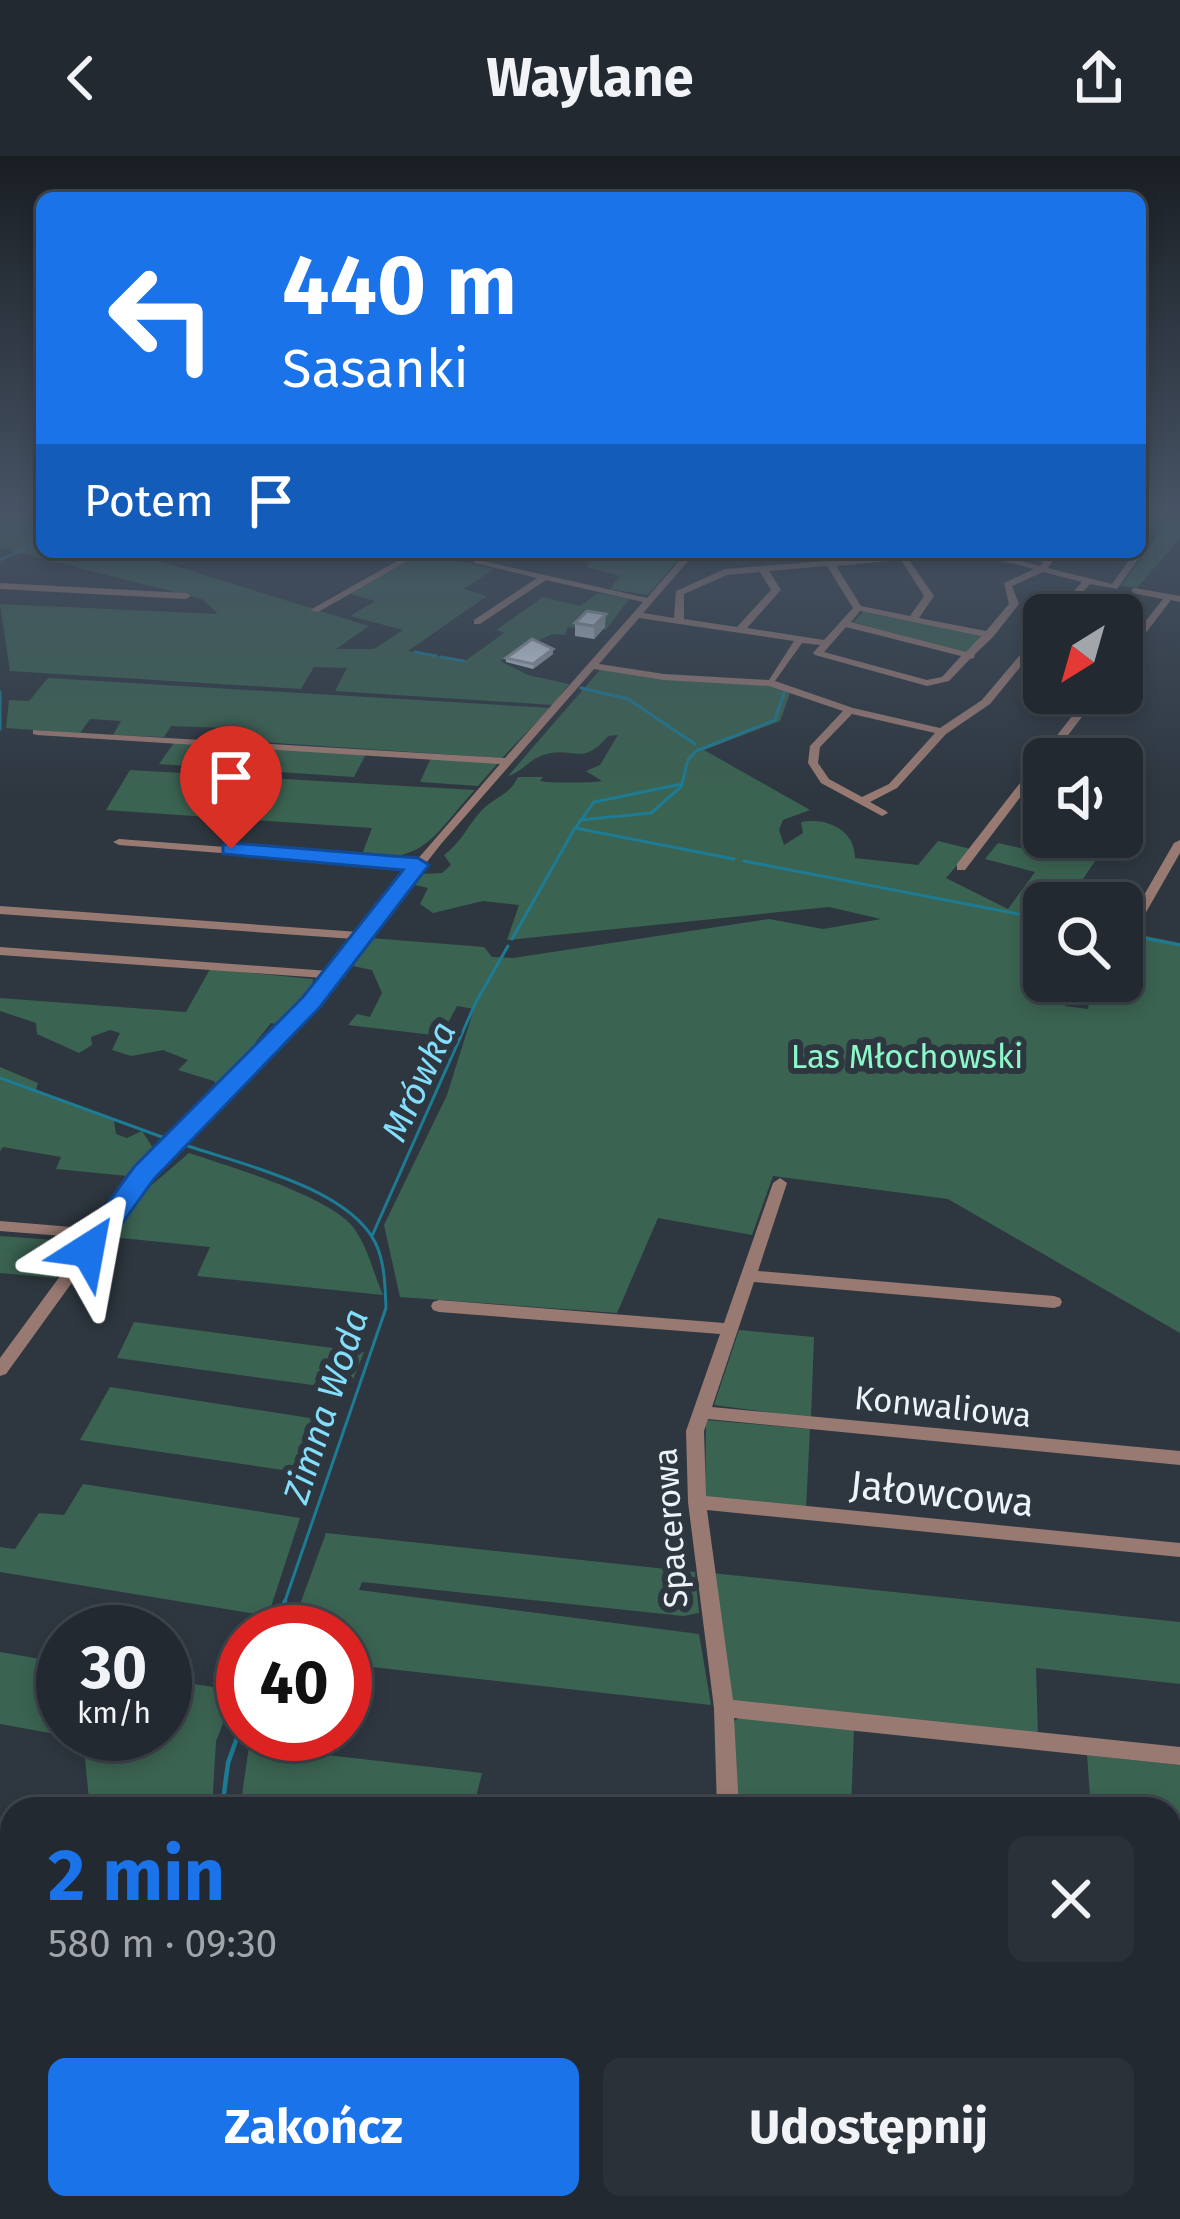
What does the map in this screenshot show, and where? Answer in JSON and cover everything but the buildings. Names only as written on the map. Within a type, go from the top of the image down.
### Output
[{"type":"street","points":[[315,610],[327,603]]},
{"type":"street","points":[[477,622],[505,603]]},
{"type":"street","points":[[0,1370],[173,1142],[294,1023],[418,865],[648,603]]},
{"type":"street","points":[[676,603],[680,621]]},
{"type":"street","points":[[740,630],[764,603]]},
{"type":"street","points":[[855,603],[858,608],[990,634]]},
{"type":"street","points":[[913,619],[924,603]]},
{"type":"street","points":[[638,614],[800,639],[927,682],[945,679],[971,656],[1013,603]]},
{"type":"street","points":[[1143,634],[1169,603]]},
{"type":"street","points":[[822,648],[858,608]]},
{"type":"street","points":[[847,624],[971,656]]},
{"type":"street","points":[[773,680],[800,639]]},
{"type":"street","points":[[861,802],[893,786],[942,732],[986,702],[1023,657]]},
{"type":"street","points":[[593,665],[664,677],[770,683],[850,710],[942,732]]},
{"type":"street","points":[[850,710],[815,746],[812,758],[825,782],[881,813]]},
{"type":"street","points":[[1060,738],[1079,714]]},
{"type":"street","points":[[37,732],[509,760]]},
{"type":"street","points":[[962,867],[1023,787]]},
{"type":"street","points":[[119,842],[418,865]]},
{"type":"street","points":[[1143,907],[1180,843]]},
{"type":"street","points":[[0,910],[363,936]]},
{"type":"street","points":[[0,950],[333,975]]},
{"type":"street","name":"Spacerowa","points":[[728,1797],[724,1708],[697,1502],[695,1431],[780,1183]]},
{"type":"street","points":[[0,1226],[99,1234]]},
{"type":"street","points":[[748,1276],[1054,1302]]},
{"type":"street","points":[[439,1306],[727,1329]]},
{"type":"street","name":"Konwaliowa","points":[[701,1412],[1180,1458]]},
{"type":"street","name":"Jałowcowa","points":[[697,1502],[1180,1550]]},
{"type":"street","points":[[724,1708],[1180,1756]]},
{"type":"green space","points":[[207,603],[296,603],[369,626],[336,649],[374,649],[403,630],[350,616],[371,603],[477,603],[408,651],[465,661],[504,633],[496,630],[534,603],[626,603],[606,630],[586,623],[580,629],[568,627],[565,635],[552,634],[500,661],[528,675],[569,684],[553,705],[335,691],[347,668],[314,667],[301,689],[10,671],[0,604],[218,614]]},
{"type":"green space","points":[[863,612],[981,635],[967,653],[853,622]]},
{"type":"green space","name":"Las Młochowski","points":[[600,670],[771,686],[790,693],[780,721],[704,750],[810,810],[783,820],[779,830],[784,845],[803,833],[801,822],[811,821],[845,833],[855,858],[918,865],[938,841],[971,849],[946,878],[1008,909],[1023,888],[1023,1002],[1065,1002],[1065,1006],[1088,1009],[1089,1002],[1143,1002],[1143,935],[1180,943],[1180,1333],[948,1199],[773,1176],[752,1235],[658,1218],[617,1313],[400,1297],[384,1225],[447,1095],[474,1009],[457,1006],[441,1036],[348,1025],[357,1014],[370,1017],[382,993],[372,970],[353,966],[370,938],[484,947],[492,957],[513,958],[769,919],[823,929],[881,919],[829,907],[507,940],[519,905],[483,901],[433,913],[420,904],[428,888],[415,885],[422,874],[442,873],[451,865],[444,855],[482,810],[518,777],[602,781],[586,771],[600,765],[618,735],[608,736],[584,753],[543,755],[508,776]]},
{"type":"green space","points":[[48,678],[550,708],[502,758],[217,739],[222,728],[171,726],[164,737],[113,735],[121,721],[90,719],[80,733],[6,728],[9,700],[29,701]]},
{"type":"green space","points":[[174,743],[366,754],[354,777],[159,764]]},
{"type":"green space","points":[[431,758],[499,762],[478,786],[420,782]]},
{"type":"green space","points":[[130,770],[475,790],[415,850],[361,857],[372,828],[106,810]]},
{"type":"green space","points":[[998,843],[1023,848],[1023,858],[1097,858],[1081,882],[1028,882],[1035,872],[985,859]]},
{"type":"green space","points":[[210,969],[313,979],[312,991],[280,1025],[271,1023],[255,1043],[261,1048],[217,1087],[214,1081],[178,1070],[188,1060],[163,1050],[131,1056],[112,1050],[120,1033],[110,1030],[91,1037],[92,1045],[79,1053],[37,1034],[36,1023],[0,1011],[0,998],[186,1012]]},
{"type":"green space","points":[[0,1067],[38,1083],[36,1090],[114,1121],[116,1134],[127,1138],[142,1131],[153,1148],[128,1176],[56,1169],[61,1157],[3,1147],[0,1151]]},
{"type":"green space","points":[[189,1153],[276,1183],[340,1215],[363,1243],[383,1295],[197,1276],[210,1247],[111,1237],[133,1201]]},
{"type":"green space","points":[[0,1236],[82,1242],[56,1278],[0,1273]]},
{"type":"green space","points":[[134,1322],[364,1352],[349,1390],[117,1358]]},
{"type":"green space","points":[[739,1330],[814,1337],[811,1418],[714,1405]]},
{"type":"green space","points":[[110,1387],[329,1421],[316,1475],[80,1440]]},
{"type":"green space","points":[[706,1420],[810,1429],[806,1509],[705,1498]]},
{"type":"green space","points":[[83,1484],[300,1518],[272,1605],[216,1607],[0,1572],[0,1547],[15,1549],[39,1513],[64,1515]]},
{"type":"green space","points":[[326,1533],[695,1572],[699,1613],[683,1616],[362,1582],[359,1590],[699,1634],[711,1705],[372,1667],[372,1605],[300,1605]]},
{"type":"green space","points":[[712,1573],[1180,1622],[1180,1684],[1036,1668],[1038,1734],[735,1702],[728,1697]]},
{"type":"green space","points":[[0,1652],[36,1658],[36,1731],[0,1724]]},
{"type":"green space","points":[[192,1684],[216,1688],[213,1797],[89,1797],[85,1761],[192,1761]]},
{"type":"green space","points":[[741,1717],[854,1729],[851,1797],[736,1797],[732,1722]]},
{"type":"green space","points":[[1087,1755],[1180,1765],[1180,1797],[1090,1797]]},
{"type":"green space","points":[[372,1760],[482,1773],[476,1797],[242,1797],[247,1761]]},
{"type":"waterway","points":[[415,652],[436,656]]},
{"type":"waterway","points":[[441,657],[464,661]]},
{"type":"waterway","points":[[581,688],[628,699],[695,744]]},
{"type":"waterway","name":"Zimna Woda","points":[[0,692],[0,729]]},
{"type":"waterway","points":[[688,760],[696,751],[775,720],[784,693]]},
{"type":"waterway","points":[[581,820],[594,802],[682,784],[687,763]]},
{"type":"waterway","points":[[581,820],[651,813],[682,786]]},
{"type":"waterway","points":[[577,826],[581,820]]},
{"type":"waterway","name":"Mrówka","points":[[512,939],[575,828],[734,859]]},
{"type":"waterway","name":"Mrówka","points":[[744,861],[1023,915]]},
{"type":"waterway","name":"Mrówka","points":[[1143,938],[1180,945]]},
{"type":"waterway","name":"Mrówka","points":[[372,1236],[476,1002],[508,946]]},
{"type":"waterway","name":"Zimna Woda","points":[[0,1078],[173,1141]]},
{"type":"waterway","name":"Zimna Woda","points":[[182,1144],[289,1179],[341,1206],[361,1223],[381,1258],[386,1308],[284,1604]]},
{"type":"waterway","name":"Zimna Woda","points":[[284,1605],[285,1601]]},
{"type":"waterway","name":"Zimna Woda","points":[[224,1797],[229,1761]]},
{"type":"route","points":[[88,1250],[144,1173],[312,1002],[418,865],[231,849]]}]
